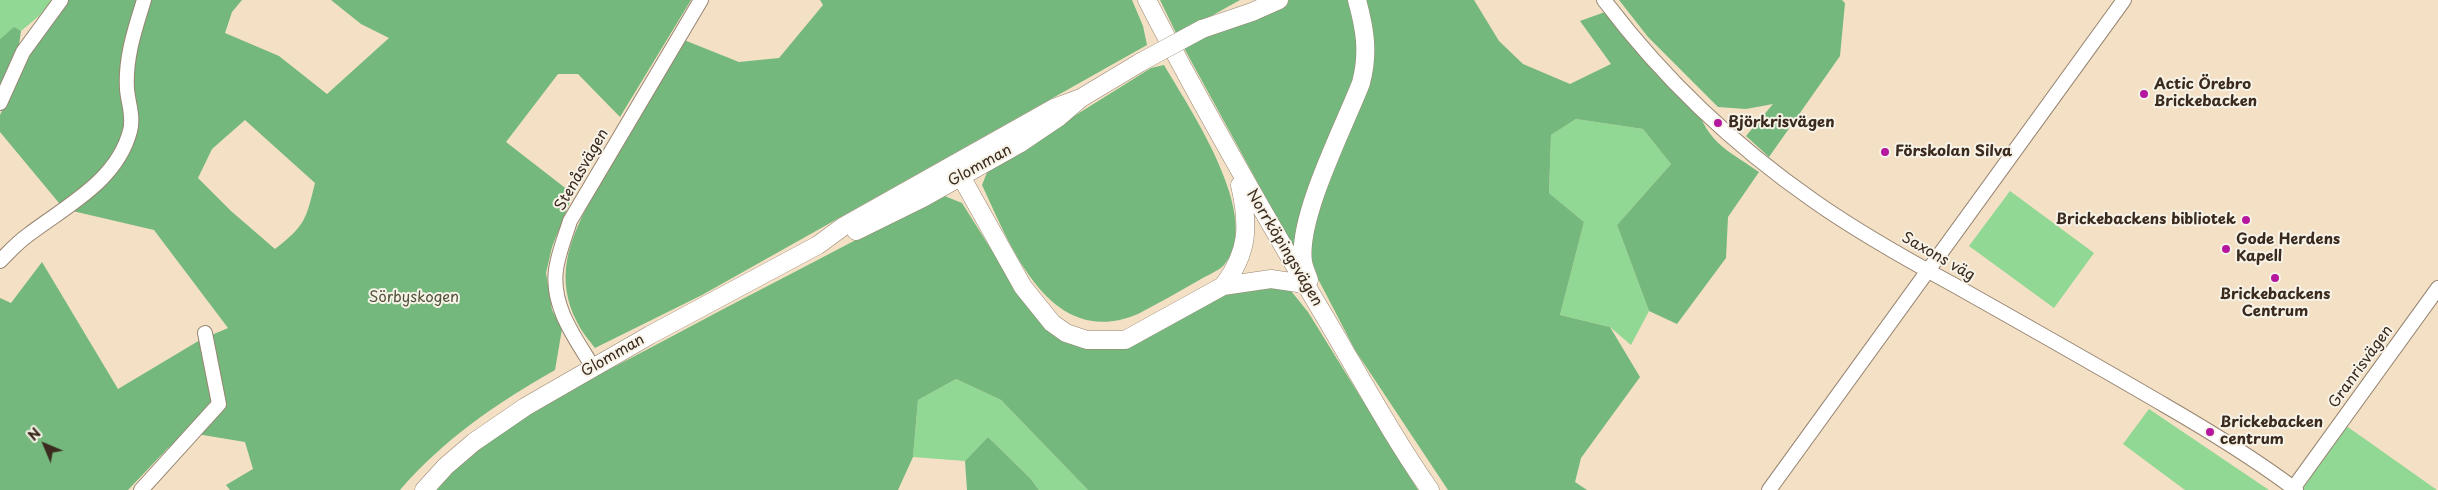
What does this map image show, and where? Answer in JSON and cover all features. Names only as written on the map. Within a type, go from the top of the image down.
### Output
[{"type":"main road","name":"Norrköpingsvägen","points":[[1148,0],[1236,167],[1316,302],[1360,381],[1430,490]]},
{"type":"main road","name":"Glomman","points":[[1219,22],[1250,0]]},
{"type":"main road","name":"Glomman","points":[[424,490],[446,466],[494,428],[593,367],[818,245],[833,241],[883,218],[958,170],[1037,133],[1081,98],[1202,29],[1252,12],[1279,0]]},
{"type":"main road","points":[[1316,302],[1303,262],[1304,240],[1315,196],[1361,83],[1366,66],[1366,34],[1357,0]]},
{"type":"main road","points":[[1223,286],[1234,272],[1246,234],[1246,211],[1236,167]]},
{"type":"main road","points":[[958,170],[1023,287],[1052,323],[1066,333],[1088,340],[1125,340],[1223,286],[1272,279],[1305,284]]},
{"type":"street","points":[[0,103],[23,52],[61,0]]},
{"type":"street","points":[[0,261],[27,235],[77,201],[100,180],[121,152],[130,130],[131,109],[127,91],[127,64],[144,0]]},
{"type":"street","name":"Stenåsvägen","points":[[593,367],[568,326],[558,298],[556,271],[561,250],[570,221],[701,0]]},
{"type":"street","name":"Saxons väg","points":[[1604,0],[1645,51],[1679,86],[1765,165],[1835,215],[1928,271],[2132,384],[2210,432],[2294,489]]},
{"type":"street","points":[[1769,490],[2124,0]]},
{"type":"street","name":"Granrisvägen","points":[[2294,489],[2438,288]]},
{"type":"street","points":[[140,490],[218,404],[205,333]]},
{"type":"green space","points":[[0,0],[52,0],[39,16],[21,31],[14,28],[0,39]]},
{"type":"green space","name":"Sörbyskogen","points":[[64,0],[242,0],[232,12],[225,33],[279,56],[327,94],[389,38],[361,24],[331,0],[691,0],[620,117],[578,74],[558,74],[506,142],[573,194],[552,247],[546,273],[552,310],[562,329],[555,370],[472,423],[435,454],[400,490],[230,490],[226,485],[253,469],[245,442],[191,433],[168,448],[128,490],[0,490],[0,298],[11,303],[42,262],[118,389],[200,340],[228,328],[154,230],[64,209],[0,132],[0,115],[22,68]],"holes":[[[245,120],[315,183],[307,213],[299,227],[275,249],[231,211],[198,178],[212,149]]]},
{"type":"green space","points":[[820,0],[1132,0],[1143,26],[1147,45],[702,295],[595,348],[581,329],[570,306],[566,276],[570,247],[589,203],[684,40],[739,62],[779,58],[823,5]]},
{"type":"green space","points":[[1160,0],[1240,0],[1177,35]]},
{"type":"green space","points":[[1289,0],[1349,0],[1358,34],[1359,67],[1295,251],[1184,48],[1209,34]]},
{"type":"green space","points":[[1364,0],[1474,0],[1499,41],[1523,64],[1570,84],[1611,64],[1580,21],[1605,12],[1701,118],[1718,143],[1759,172],[1728,217],[1726,258],[1677,324],[1649,311],[1617,225],[1671,164],[1643,129],[1576,119],[1551,135],[1549,193],[1584,222],[1560,315],[1610,327],[1640,377],[1581,458],[1575,482],[1587,490],[1448,490],[1355,350],[1315,273],[1311,256],[1312,237],[1320,205],[1368,87],[1371,75],[1373,43]]},
{"type":"green space","points":[[1619,0],[1842,0],[1845,3],[1840,56],[1769,157],[1746,136],[1773,104],[1746,109],[1718,107],[1648,37]]},
{"type":"green space","points":[[14,27],[21,31],[18,52],[0,93],[0,39]]},
{"type":"green space","points":[[1164,65],[1205,135],[1219,164],[1230,193],[1235,220],[1234,245],[1224,265],[1219,269],[1138,314],[1107,322],[1081,318],[1058,306],[1038,287],[1006,237],[982,185],[988,170],[1151,68]]},
{"type":"green space","points":[[1576,119],[1643,129],[1671,164],[1617,225],[1649,311],[1631,345],[1610,327],[1560,315],[1584,222],[1549,193],[1551,135]]},
{"type":"green space","points":[[2010,191],[2094,253],[2054,308],[1969,246]]},
{"type":"green space","points":[[942,195],[962,203],[1028,308],[1061,335],[1104,348],[1218,297],[1257,283],[1287,286],[1308,312],[1418,490],[1088,490],[1001,400],[956,379],[918,400],[913,457],[898,490],[432,490],[455,467],[481,446],[535,410],[592,378]]},
{"type":"green space","points":[[956,379],[1001,400],[1088,490],[1039,490],[1030,478],[988,437],[965,461],[913,457],[918,400]]},
{"type":"green space","points":[[2149,409],[2269,490],[2185,490],[2123,444]]},
{"type":"green space","points":[[2345,425],[2437,490],[2302,490]]},
{"type":"green space","points":[[988,437],[1030,478],[1039,490],[967,490],[965,461]]},
{"type":"place","name":"Actic Örebro Brickebacken","points":[[2144,94]]},
{"type":"place","name":"Björkrisvägen","points":[[1718,123]]},
{"type":"place","name":"Förskolan Silva","points":[[1885,152]]},
{"type":"place","name":"Brickebackens bibliotek","points":[[2246,220]]},
{"type":"place","name":"Gode Herdens Kapell","points":[[2226,249]]},
{"type":"place","name":"Brickebackens Centrum","points":[[2275,278]]},
{"type":"place","name":"Brickebacken centrum","points":[[2210,432]]}]
